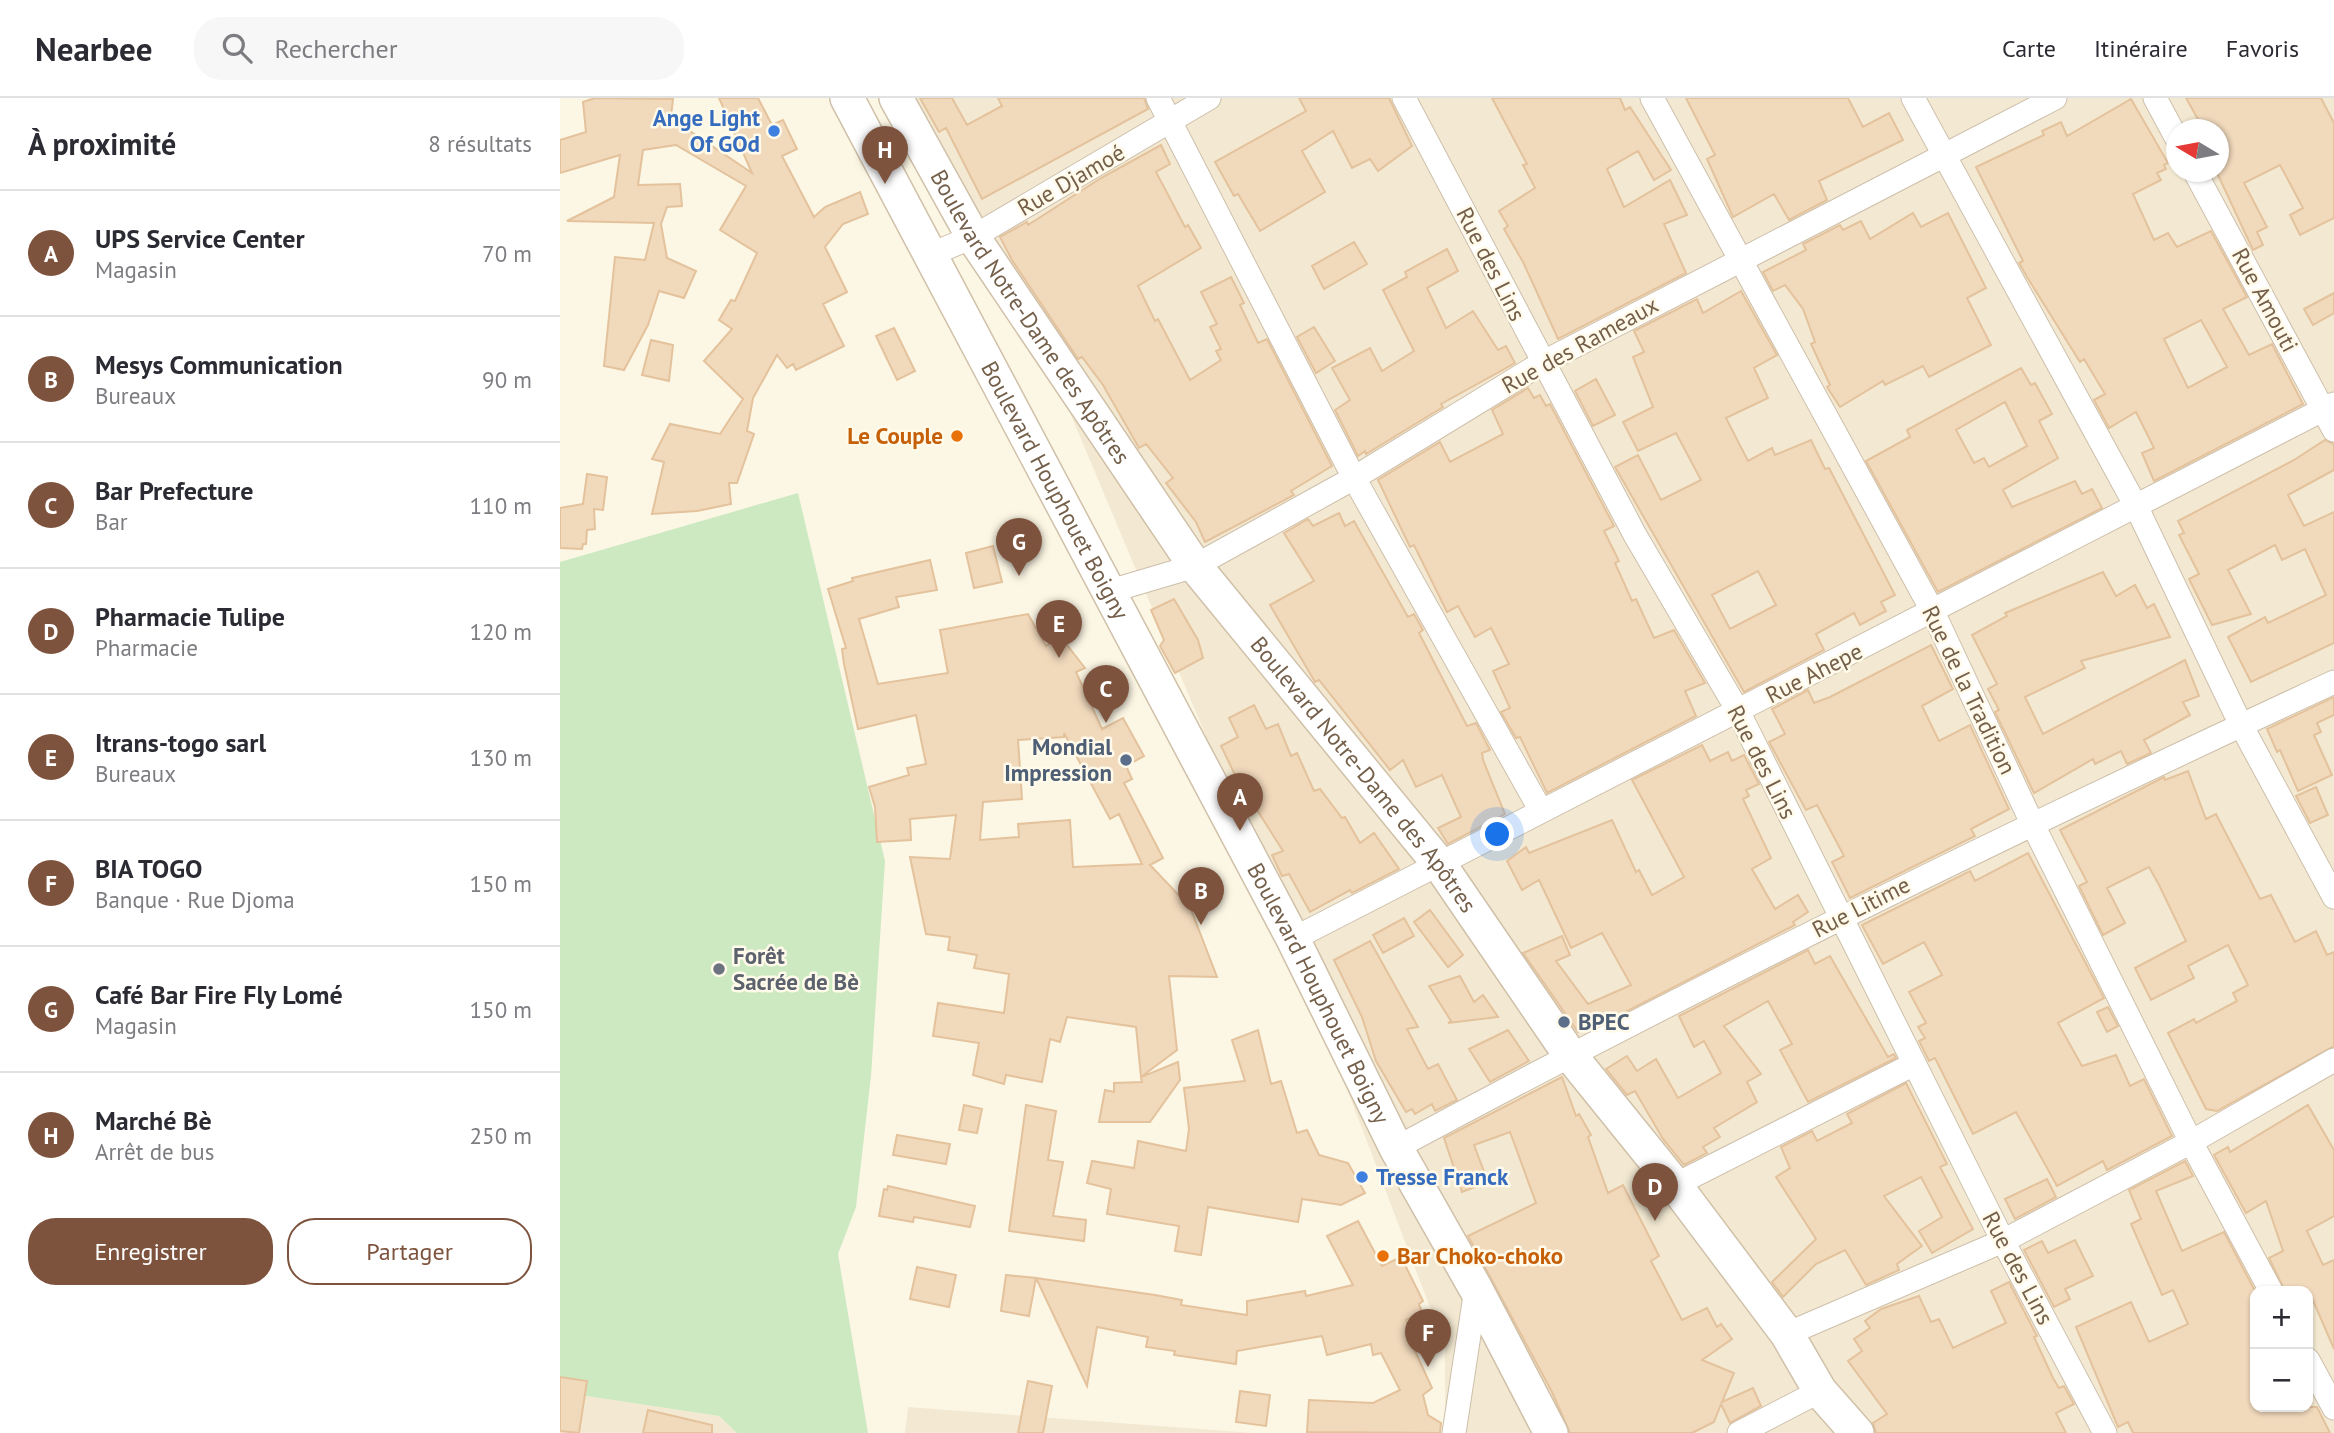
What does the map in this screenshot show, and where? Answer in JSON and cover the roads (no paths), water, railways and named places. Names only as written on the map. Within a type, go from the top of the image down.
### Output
[{"type":"street","name":"Boulevard Houphouet Boigny","points":[[847,98],[1293,939],[1396,1148],[1476,1289],[1551,1433]]},
{"type":"street","name":"Boulevard Notre-Dame des Apôtres","points":[[896,98],[973,237],[1195,566],[1440,865],[1570,1055],[1675,1185],[1787,1334],[1820,1391],[1857,1433]]},
{"type":"street","points":[[1158,98],[1354,478],[1541,811]]},
{"type":"street","name":"Rue Djamoé","points":[[929,255],[973,237],[1209,98]]},
{"type":"street","name":"Rue des Lins","points":[[1404,98],[1635,535],[1738,711],[2003,1241],[2105,1433]]},
{"type":"street","name":"Rue de la Tradition","points":[[1652,98],[1933,612],[2032,823],[2191,1142],[2268,1286]]},
{"type":"street","points":[[1913,98],[2137,508],[2241,725],[2334,897]]},
{"type":"street","name":"Rue des Rameaux","points":[[1107,592],[1195,566],[1354,478],[1542,363],[2055,98]]},
{"type":"street","points":[[2155,98],[2166,119]]},
{"type":"street","name":"Rue Amouti","points":[[2201,182],[2331,414]]},
{"type":"street","name":"Rue Ahepe","points":[[1293,939],[2137,508],[2331,414]]},
{"type":"street","name":"Rue Litime","points":[[1396,1148],[1840,916],[2334,682]]},
{"type":"street","points":[[1787,1334],[2003,1241],[2191,1142],[2334,1060]]},
{"type":"street","points":[[1675,1185],[1914,1063]]},
{"type":"street","points":[[1454,1433],[1476,1289]]},
{"type":"street","points":[[2313,1369],[2334,1408]]},
{"type":"street","points":[[1739,1433],[1820,1391]]},
{"type":"place","name":"Ange Light Of GOd","points":[[774,131]]},
{"type":"place","name":"Marché Bè","points":[[885,184]]},
{"type":"place","name":"Le Couple","points":[[957,436]]},
{"type":"place","name":"Café Bar Fire Fly Lomé","points":[[1019,576]]},
{"type":"place","name":"Itrans-togo sarl","points":[[1059,658]]},
{"type":"place","name":"Bar Prefecture","points":[[1106,723]]},
{"type":"place","name":"Mondial Impression","points":[[1126,760]]},
{"type":"place","name":"UPS Service Center","points":[[1240,831]]},
{"type":"place","name":"Mesys Communication","points":[[1201,925]]},
{"type":"place","name":"Forêt Sacrée de Bè","points":[[719,969]]},
{"type":"place","name":"BPEC","points":[[1564,1022]]},
{"type":"place","name":"Tresse Franck","points":[[1362,1177]]},
{"type":"place","name":"Pharmacie Tulipe","points":[[1655,1221]]},
{"type":"place","name":"Bar Choko-choko","points":[[1383,1256]]},
{"type":"place","name":"BIA TOGO","points":[[1428,1367]]}]
